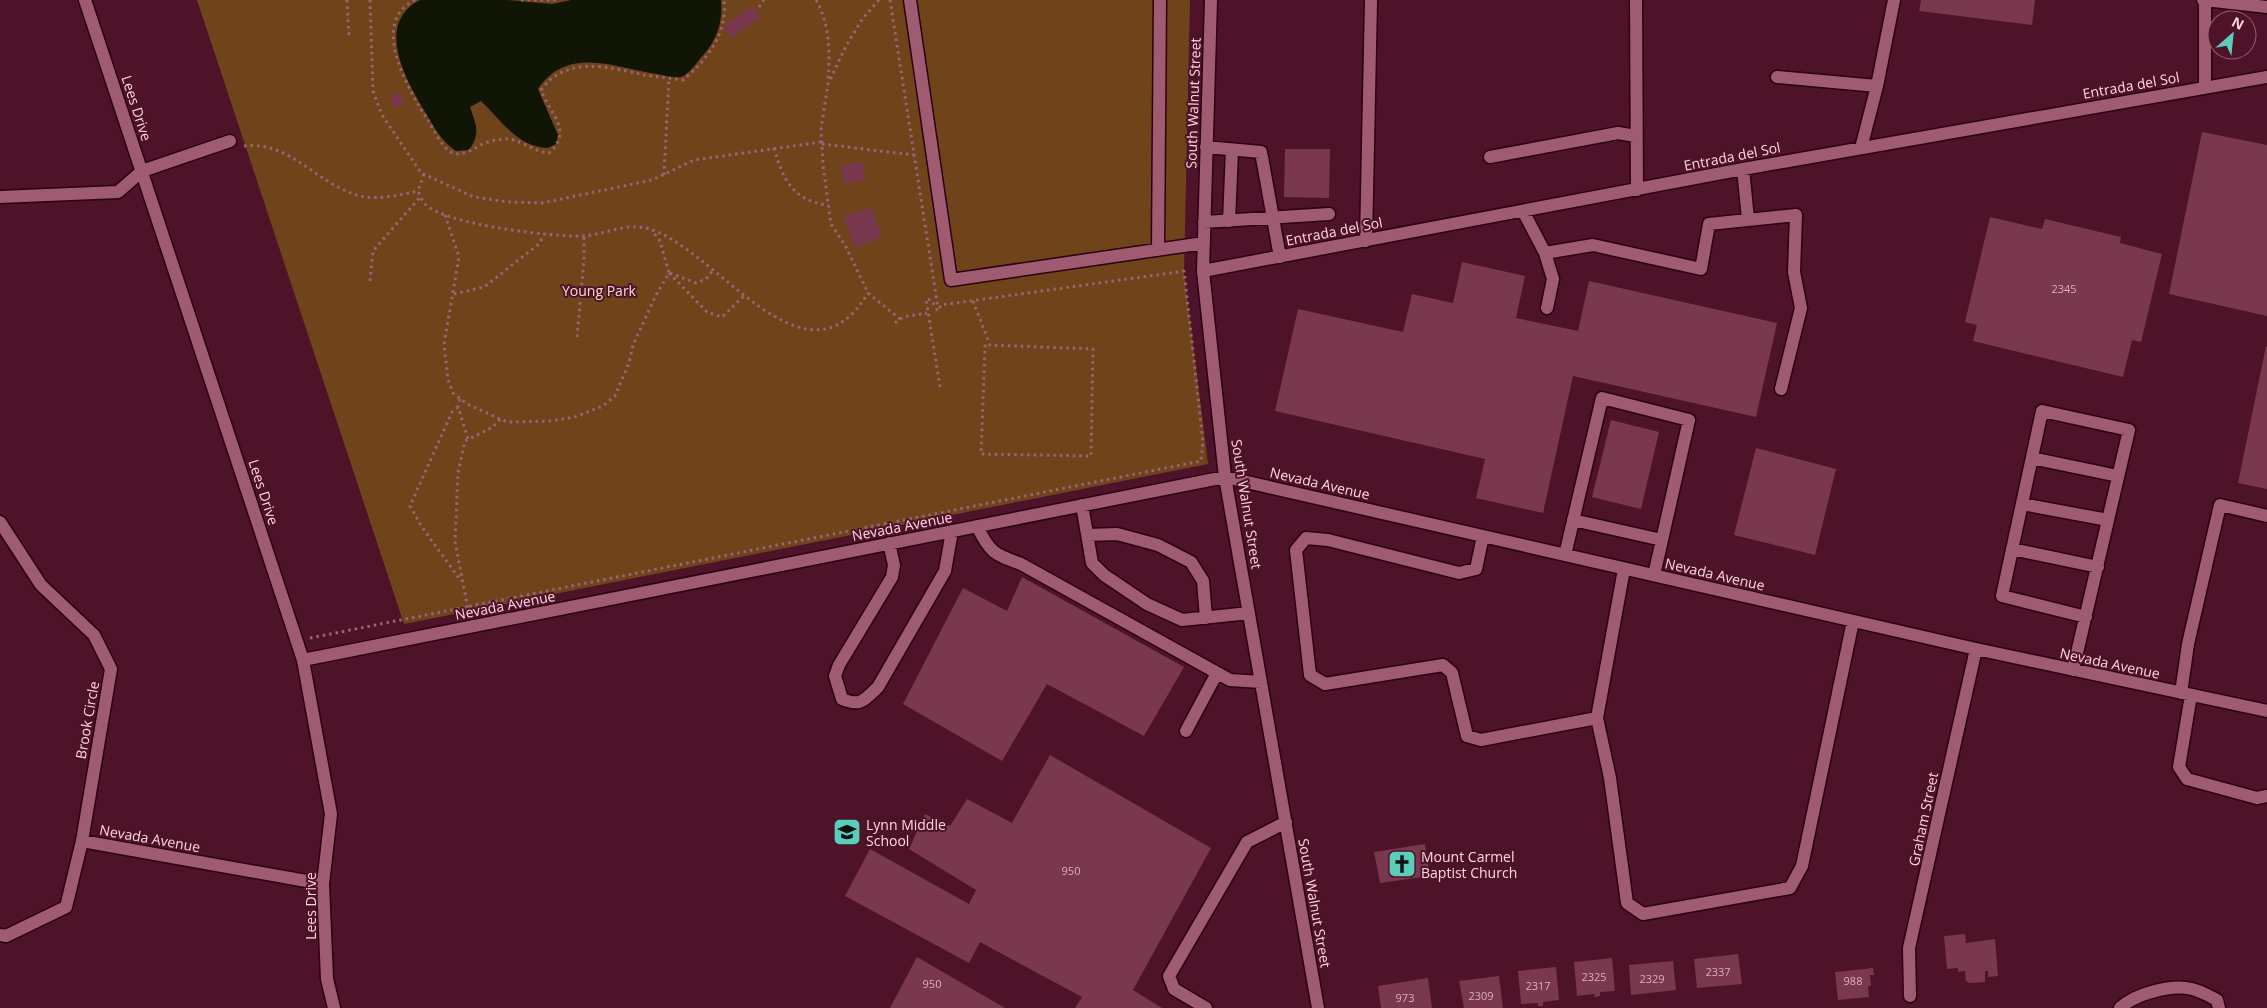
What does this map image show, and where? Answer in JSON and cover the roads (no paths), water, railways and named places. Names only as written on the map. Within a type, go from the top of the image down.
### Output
[{"type":"street","name":"Lees Drive","points":[[85,0],[303,660],[331,814],[323,884],[327,979],[334,1008]]},
{"type":"street","points":[[910,0],[951,280],[1204,243]]},
{"type":"street","points":[[1158,250],[1160,0]]},
{"type":"street","name":"South Walnut Street","points":[[1211,0],[1203,269],[1226,477],[1318,1008]]},
{"type":"street","points":[[1366,241],[1371,0]]},
{"type":"street","points":[[1636,0],[1637,190]]},
{"type":"street","points":[[1861,148],[1877,86],[1894,0]]},
{"type":"street","points":[[2205,87],[2204,0],[2267,7]]},
{"type":"street","points":[[1777,77],[1877,86]]},
{"type":"street","name":"Entrada del Sol","points":[[1203,269],[1280,257],[1743,169],[2267,77]]},
{"type":"street","points":[[1490,157],[1618,133],[1636,136]]},
{"type":"street","points":[[0,197],[118,192],[142,171],[230,141]]},
{"type":"street","points":[[1206,147],[1261,152],[1280,257]]},
{"type":"street","points":[[1230,221],[1232,150]]},
{"type":"street","points":[[1743,169],[1748,219]]},
{"type":"street","points":[[1523,211],[1545,254],[1553,279],[1547,308]]},
{"type":"street","points":[[1204,222],[1330,214]]},
{"type":"street","points":[[1545,254],[1593,245],[1700,269],[1709,224],[1796,215],[1794,272],[1801,308],[1781,389]]},
{"type":"street","points":[[1565,555],[1602,398],[1689,420],[1654,575]]},
{"type":"street","points":[[2073,670],[2086,617],[2098,566],[2129,430],[2042,411],[2002,596],[2086,617]]},
{"type":"street","points":[[2032,458],[2118,476]]},
{"type":"street","name":"Nevada Avenue","points":[[303,660],[1226,477],[1976,650],[2267,711]]},
{"type":"street","points":[[2022,504],[2108,520]]},
{"type":"street","points":[[1082,505],[1092,563],[1104,575],[1147,604],[1182,620],[1249,613]]},
{"type":"street","points":[[2267,516],[2220,505],[2188,644],[2186,694],[2179,767],[2187,780],[2258,798],[2267,796]]},
{"type":"street","points":[[1573,520],[1662,540]]},
{"type":"street","name":"Brook Circle","points":[[0,522],[41,585],[94,635],[111,669],[82,841]]},
{"type":"street","points":[[977,526],[988,547],[998,555],[1021,564],[1230,680],[1261,682]]},
{"type":"street","points":[[890,543],[894,565],[892,577],[839,665],[835,676],[842,699],[854,704],[863,701],[878,687],[945,571],[952,531]]},
{"type":"street","points":[[1087,535],[1117,534],[1158,545],[1191,562],[1203,581],[1206,618]]},
{"type":"street","points":[[1483,536],[1476,569],[1459,573],[1328,540],[1306,538],[1296,550],[1310,675],[1325,684],[1443,665],[1452,672],[1466,736],[1481,740],[1596,718]]},
{"type":"street","points":[[2012,549],[2098,566]]},
{"type":"street","points":[[1624,569],[1596,718],[1610,778],[1628,903],[1643,914],[1790,888],[1802,866],[1853,621]]},
{"type":"street","name":"Graham Street","points":[[1910,996],[1909,948],[1976,650]]},
{"type":"street","points":[[1186,731],[1217,673]]},
{"type":"street","points":[[1206,1008],[1174,989],[1169,976],[1247,842],[1286,822]]},
{"type":"street","name":"Nevada Avenue","points":[[0,935],[6,936],[66,907],[82,841],[323,884]]},
{"type":"street","points":[[2120,1008],[2136,998],[2176,987],[2202,992],[2218,1000],[2219,1008]]},
{"type":"place","name":"Lynn Middle School","points":[[847,832]]},
{"type":"place","name":"Mount Carmel Baptist Church","points":[[1402,864]]},
{"type":"park label","name":"Young Park","points":[[599,290]]}]
